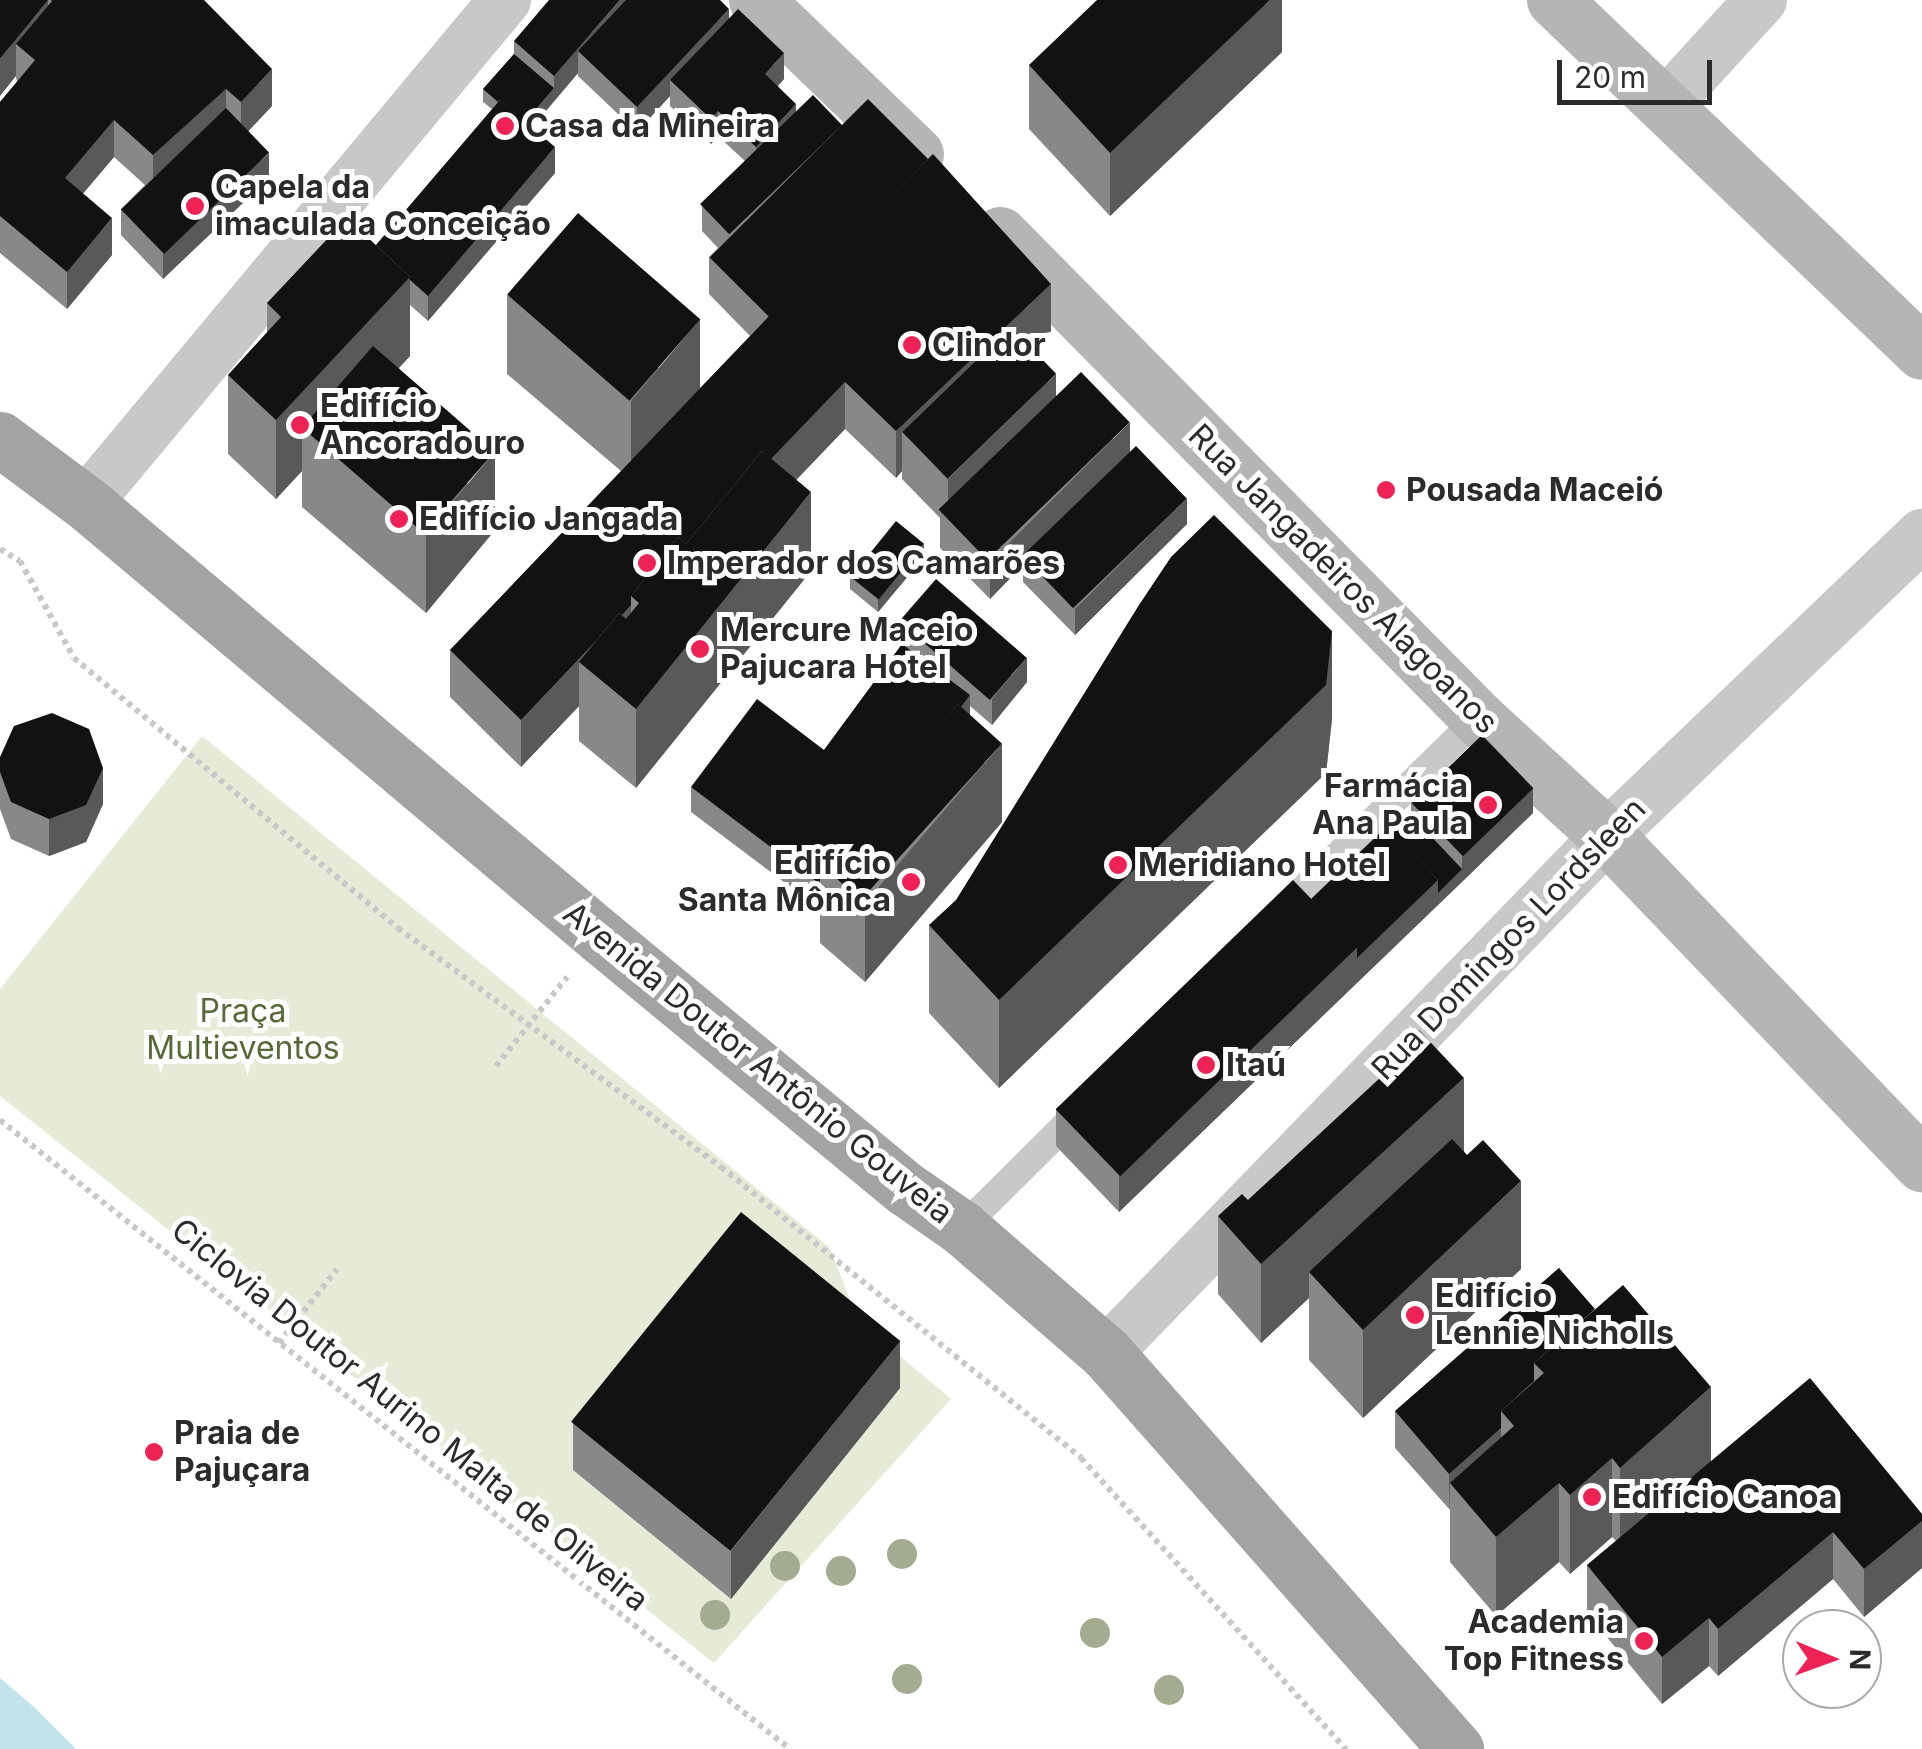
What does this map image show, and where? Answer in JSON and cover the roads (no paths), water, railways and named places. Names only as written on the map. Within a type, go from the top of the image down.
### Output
[{"type":"main road","name":"Avenida Doutor Antônio Gouveia","points":[[0,439],[86,502],[601,936],[906,1188],[962,1228],[1106,1354],[1456,1749]]},
{"type":"street","points":[[86,502],[506,0]]},
{"type":"street","name":"Rua Jangadeiros Alagoanos","points":[[756,0],[957,193],[1478,718],[1607,836],[1922,1165]]},
{"type":"street","points":[[1554,0],[1922,352]]},
{"type":"street","points":[[1666,104],[1762,0]]},
{"type":"street","name":"Rua Domingos Lordsleen","points":[[1106,1354],[1607,836],[1922,535]]},
{"type":"lane","points":[[1250,942],[1478,718]]},
{"type":"lane","points":[[962,1228],[1108,1083]]},
{"type":"water","points":[[0,1678],[34,1707],[76,1749],[0,1749]]},
{"type":"place","name":"Casa da Mineira","points":[[505,126]]},
{"type":"place","name":"Capela da imaculada Conceição","points":[[195,206]]},
{"type":"place","name":"Clindor","points":[[912,345]]},
{"type":"place","name":"Edifício Ancoradouro","points":[[300,425]]},
{"type":"place","name":"Pousada Maceió","points":[[1386,490]]},
{"type":"place","name":"Edifício Jangada","points":[[399,519]]},
{"type":"place","name":"Imperador dos Camarões","points":[[647,563]]},
{"type":"place","name":"Mercure Maceio Pajucara Hotel","points":[[700,649]]},
{"type":"place","name":"Farmácia Ana Paula","points":[[1488,805]]},
{"type":"place","name":"Meridiano Hotel","points":[[1118,865]]},
{"type":"place","name":"Edifício Santa Mônica","points":[[911,882]]},
{"type":"place","name":"Itaú","points":[[1206,1065]]},
{"type":"place","name":"Edifício Lennie Nicholls","points":[[1415,1315]]},
{"type":"place","name":"Praia de Pajuçara","points":[[154,1452]]},
{"type":"place","name":"Edifício Canoa","points":[[1592,1497]]},
{"type":"place","name":"Academia Top Fitness","points":[[1644,1641]]},
{"type":"park label","name":"Praça Multieventos","points":[[243,1030]]}]
